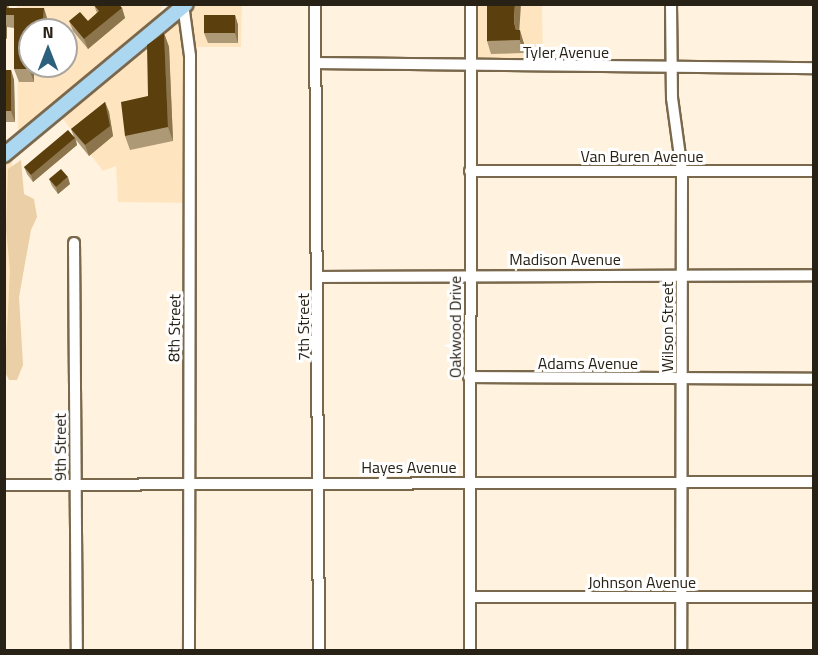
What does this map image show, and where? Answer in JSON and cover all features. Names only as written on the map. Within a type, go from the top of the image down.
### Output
[{"type":"main road","points":[[4,155],[184,5]]},
{"type":"street","name":"7th Street","points":[[315,4],[318,63],[319,651]]},
{"type":"street","name":"Oakwood Drive","points":[[470,651],[471,4]]},
{"type":"street","name":"Wilson Street","points":[[671,4],[672,67],[682,171],[681,651]]},
{"type":"street","name":"8th Street","points":[[184,5],[190,56],[189,651]]},
{"type":"street","name":"Tyler Avenue","points":[[318,63],[813,68]]},
{"type":"street","name":"Van Buren Avenue","points":[[470,171],[813,171]]},
{"type":"street","name":"9th Street","points":[[74,243],[76,651]]},
{"type":"street","name":"Madison Avenue","points":[[317,277],[445,278],[470,274],[813,275]]},
{"type":"street","name":"Adams Avenue","points":[[469,377],[813,379]]},
{"type":"street","name":"Hayes Avenue","points":[[4,485],[319,482],[813,482]]},
{"type":"street","name":"Johnson Avenue","points":[[470,597],[813,597]]},
{"type":"shaded area","points":[[161,4],[158,16],[18,131],[17,5]]},
{"type":"shaded area","points":[[186,5],[242,5],[241,47],[191,47],[191,203],[118,202],[116,166],[103,171],[57,111]]},
{"type":"shaded area","points":[[471,5],[542,5],[543,67],[471,65]]},
{"type":"shaded area","points":[[12,148],[15,369],[4,369],[4,155]]},
{"type":"shaded area","points":[[21,160],[24,194],[34,199],[37,217],[31,230],[19,297],[23,365],[17,380],[9,380],[5,372],[10,270],[6,229],[8,169]]},
{"type":"building","points":[[4,4],[7,4],[7,8],[44,8],[44,18],[18,18],[18,69],[14,69],[14,15],[4,15]]},
{"type":"building","points":[[119,4],[122,8],[84,39],[78,32],[78,18],[73,18],[80,12],[88,21],[99,11],[94,5]]},
{"type":"building","points":[[487,4],[515,4],[514,22],[516,30],[520,30],[520,40],[487,41]]},
{"type":"building","points":[[204,15],[235,15],[235,33],[204,33]]},
{"type":"building","points":[[164,33],[168,127],[125,136],[121,102],[148,96],[147,45]]},
{"type":"building","points":[[4,70],[11,70],[11,111],[4,111]]},
{"type":"building","points":[[105,102],[110,126],[85,145],[71,129]]},
{"type":"building","points":[[68,130],[75,138],[31,175],[24,167]]},
{"type":"building","points":[[61,169],[68,177],[56,187],[49,179]]}]
